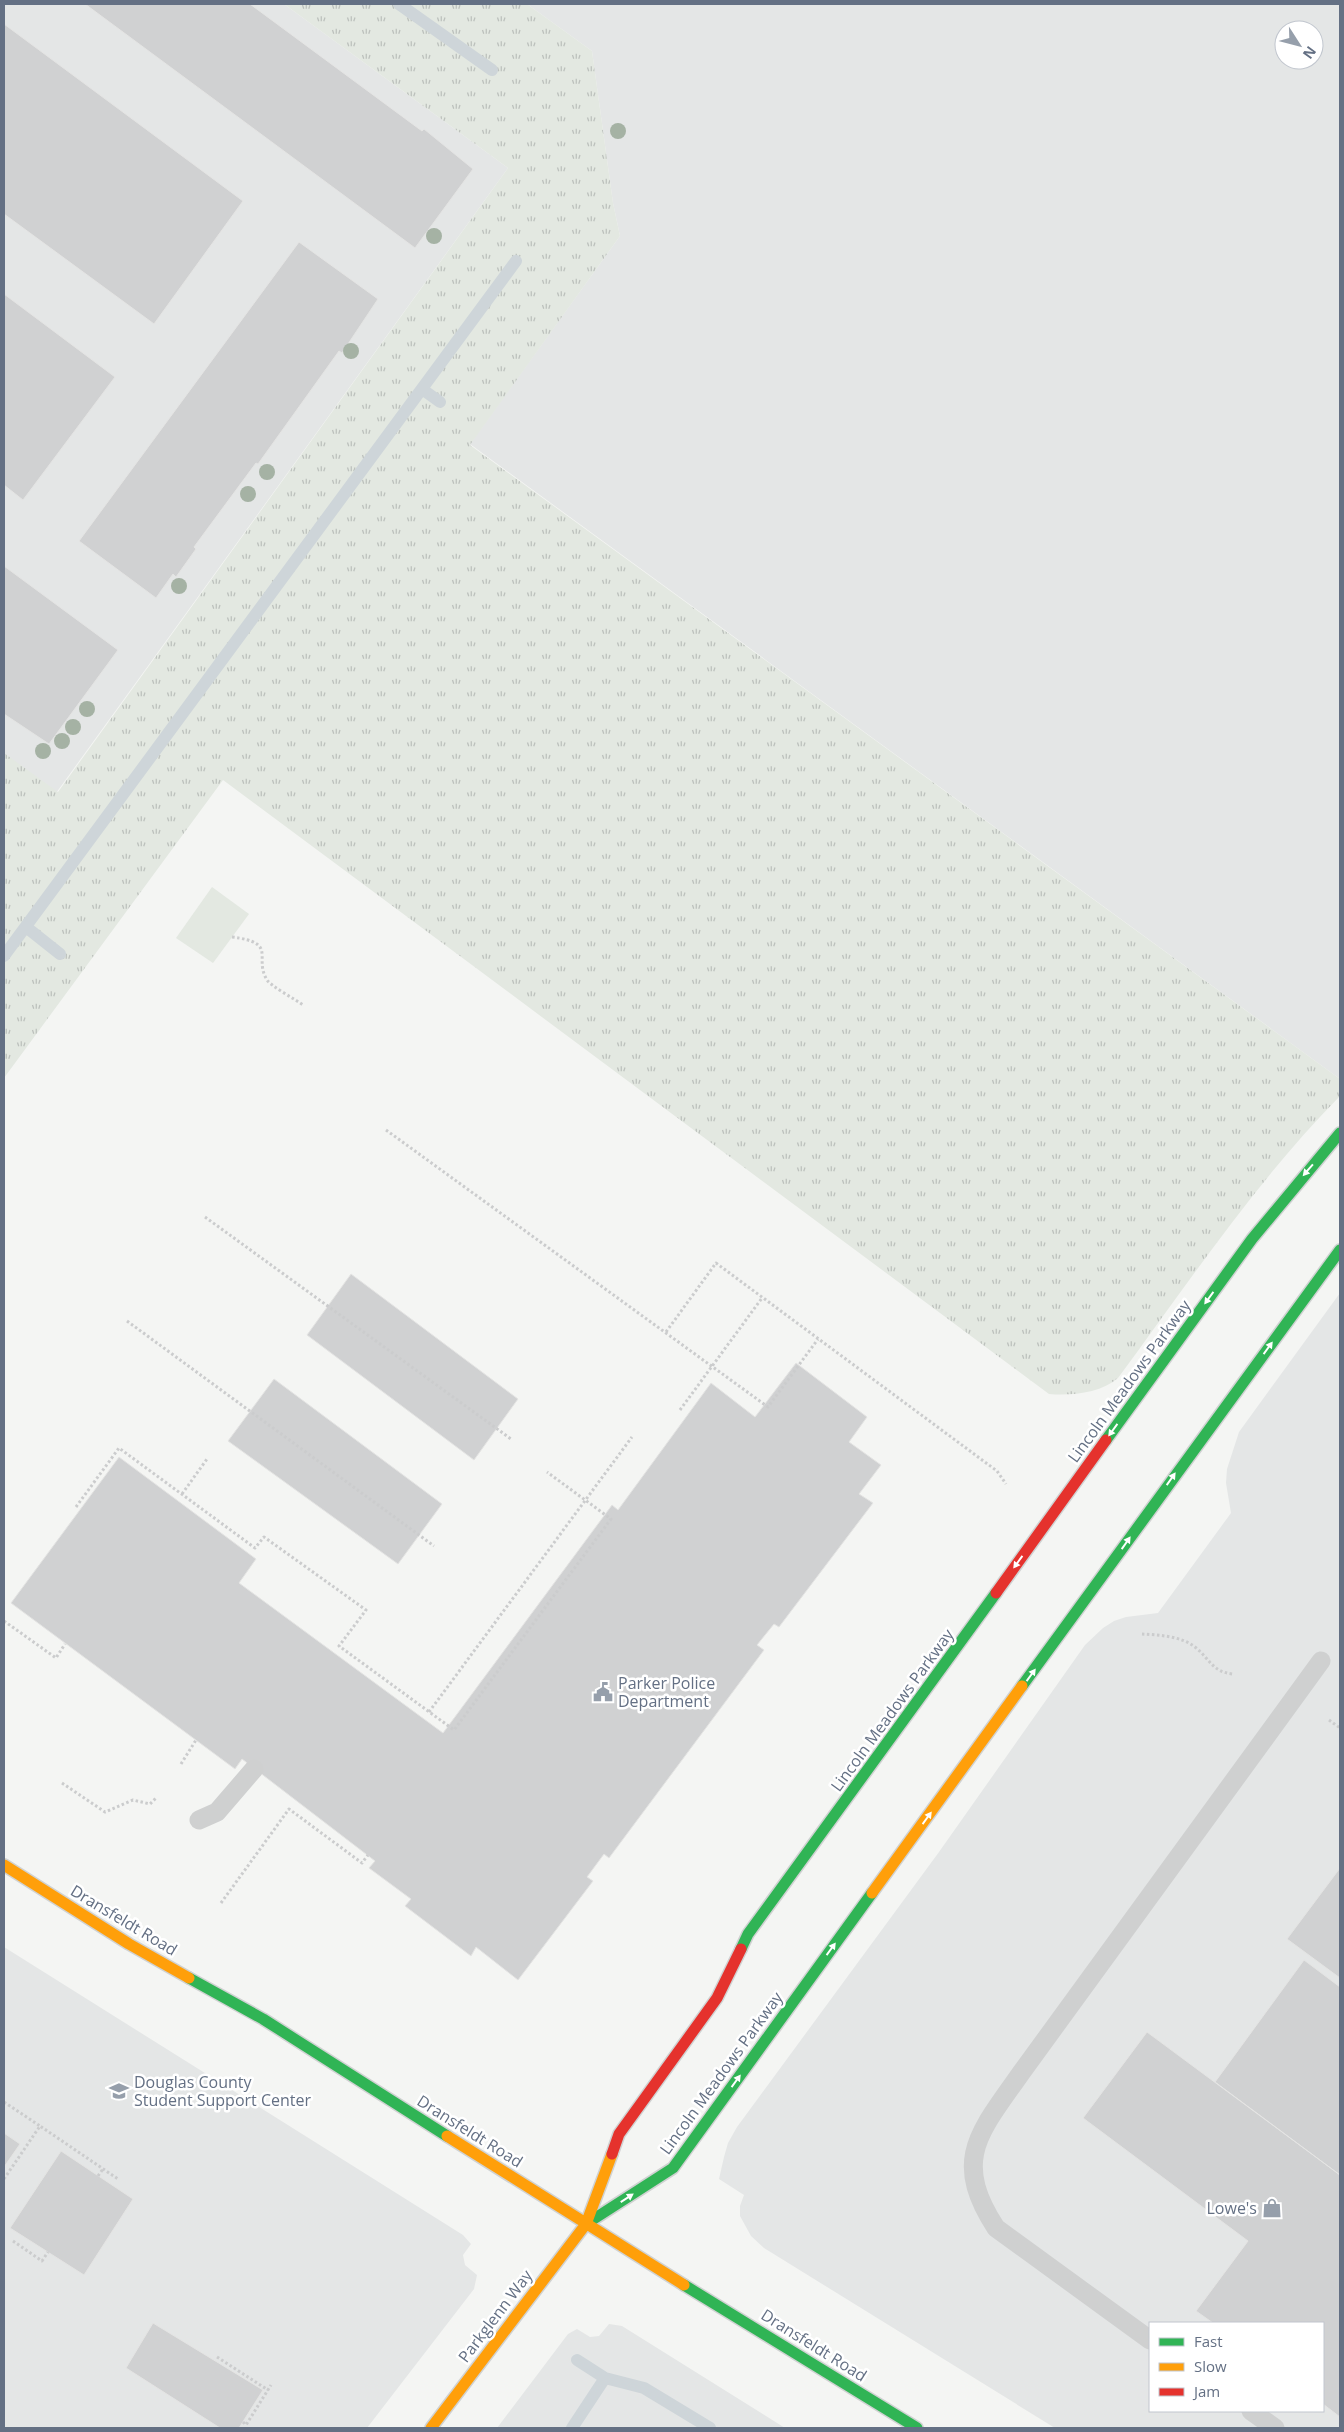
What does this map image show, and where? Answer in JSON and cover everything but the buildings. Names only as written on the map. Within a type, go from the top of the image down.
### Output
[{"type":"street","name":"Lincoln Meadows Parkway","points":[[586,2224],[619,2134],[716,1998],[748,1934],[1252,1239],[1340,1133]]},
{"type":"street","name":"Lincoln Meadows Parkway","points":[[586,2224],[673,2168],[1182,1464],[1340,1250]]},
{"type":"street","name":"Dransfeldt Road","points":[[4,1865],[129,1944],[263,2019],[586,2224],[917,2428]]},
{"type":"street","name":"Parkglenn Way","points":[[431,2428],[586,2224]]},
{"type":"lane","points":[[1149,2339],[996,2228],[985,2212],[975,2186],[972,2162],[974,2153],[985,2127],[1021,2074],[1321,1661]]},
{"type":"lane","points":[[199,1820],[217,1812],[254,1769]]},
{"type":"lane","points":[[1252,2412],[1275,2428]]},
{"type":"path","points":[[232,937],[250,940],[257,945],[262,950],[264,972],[268,981],[303,1005]]},
{"type":"path","points":[[386,1130],[768,1408],[818,1339]]},
{"type":"path","points":[[205,1217],[511,1439]]},
{"type":"path","points":[[666,1332],[716,1263],[997,1471],[1006,1484]]},
{"type":"path","points":[[680,1410],[762,1298]]},
{"type":"path","points":[[127,1321],[434,1546]]},
{"type":"path","points":[[429,1712],[632,1437]]},
{"type":"path","points":[[76,1507],[119,1448],[255,1548],[264,1538],[366,1610],[339,1646],[454,1730],[610,1519],[547,1472]]},
{"type":"path","points":[[182,1494],[207,1459]]},
{"type":"path","points":[[4,1621],[56,1658],[65,1644]]},
{"type":"path","points":[[1142,1634],[1160,1635],[1184,1641],[1194,1646],[1213,1668],[1223,1673],[1233,1674]]},
{"type":"path","points":[[1329,1720],[1340,1728]]},
{"type":"path","points":[[181,1764],[196,1740]]},
{"type":"path","points":[[62,1783],[105,1812],[133,1800],[150,1804],[157,1797]]},
{"type":"path","points":[[221,1904],[289,1809],[362,1863],[368,1855]]},
{"type":"path","points":[[4,2102],[118,2179]]},
{"type":"path","points":[[4,2179],[40,2126]]},
{"type":"path","points":[[98,2176],[103,2169]]},
{"type":"path","points":[[13,2241],[42,2261],[48,2252]]},
{"type":"path","points":[[217,2357],[268,2390]]},
{"type":"path","points":[[243,2422],[246,2425],[271,2385]]},
{"type":"shaded area","points":[[4,4],[284,4],[508,168],[4,865]]},
{"type":"shaded area","points":[[527,4],[1340,4],[1340,1079],[470,444],[620,236],[613,203],[592,51]]},
{"type":"shaded area","points":[[1340,1293],[1340,2428],[1055,2428],[764,2248],[751,2236],[740,2216],[740,2206],[744,2195],[719,2179],[728,2143],[737,2127],[939,1852],[1085,1645],[1103,1628],[1114,1621],[1126,1617],[1158,1613],[1231,1513],[1226,1483],[1227,1469],[1239,1432]]},
{"type":"shaded area","name":"Douglas County Student Support Center","points":[[4,1947],[463,2235],[471,2244],[463,2255],[465,2265],[477,2275],[474,2289],[367,2428],[4,2428]]},
{"type":"shaded area","points":[[609,2324],[622,2326],[785,2428],[497,2428],[568,2334],[577,2329],[590,2337],[599,2336]]},
{"type":"green space","points":[[284,4],[527,4],[592,51],[613,203],[620,236],[470,445],[1340,1079],[1340,1096],[1280,1162],[1252,1197],[1118,1378],[1111,1383],[1085,1392],[1049,1394],[223,780],[4,1078],[4,753],[58,792],[508,168]]},
{"type":"green space","points":[[212,887],[249,914],[213,963],[176,938]]},
{"type":"waterway","points":[[399,4],[492,70]]},
{"type":"waterway","points":[[4,956],[516,261]]},
{"type":"waterway","points":[[422,389],[440,402]]},
{"type":"waterway","points":[[26,927],[60,954]]},
{"type":"waterway","points":[[577,2360],[605,2378],[644,2388],[710,2428]]},
{"type":"waterway","points":[[572,2428],[605,2378]]},
{"type":"traffic: fast","points":[[1106,1440],[1252,1239],[1340,1133]]},
{"type":"traffic: fast","points":[[1022,1686],[1340,1250]]},
{"type":"traffic: fast","points":[[741,1949],[748,1934],[996,1593]]},
{"type":"traffic: fast","points":[[586,2224],[673,2168],[872,1893]]},
{"type":"traffic: fast","points":[[189,1978],[263,2019],[447,2136]]},
{"type":"traffic: fast","points":[[684,2285],[917,2428]]},
{"type":"traffic: slow","points":[[872,1893],[1022,1686]]},
{"type":"traffic: slow","points":[[4,1865],[129,1944],[189,1978]]},
{"type":"traffic: slow","points":[[447,2136],[684,2285]]},
{"type":"traffic: slow","points":[[431,2428],[586,2224],[612,2154]]},
{"type":"traffic: jam","points":[[996,1593],[1106,1440]]},
{"type":"traffic: jam","points":[[612,2154],[619,2134],[717,1998],[741,1949]]},
{"type":"place","name":"Parker Police Department","points":[[603,1692]]},
{"type":"place","name":"Douglas County Student Support Center","points":[[119,2091]]},
{"type":"place","name":"Lowe's","points":[[1272,2208]]}]
